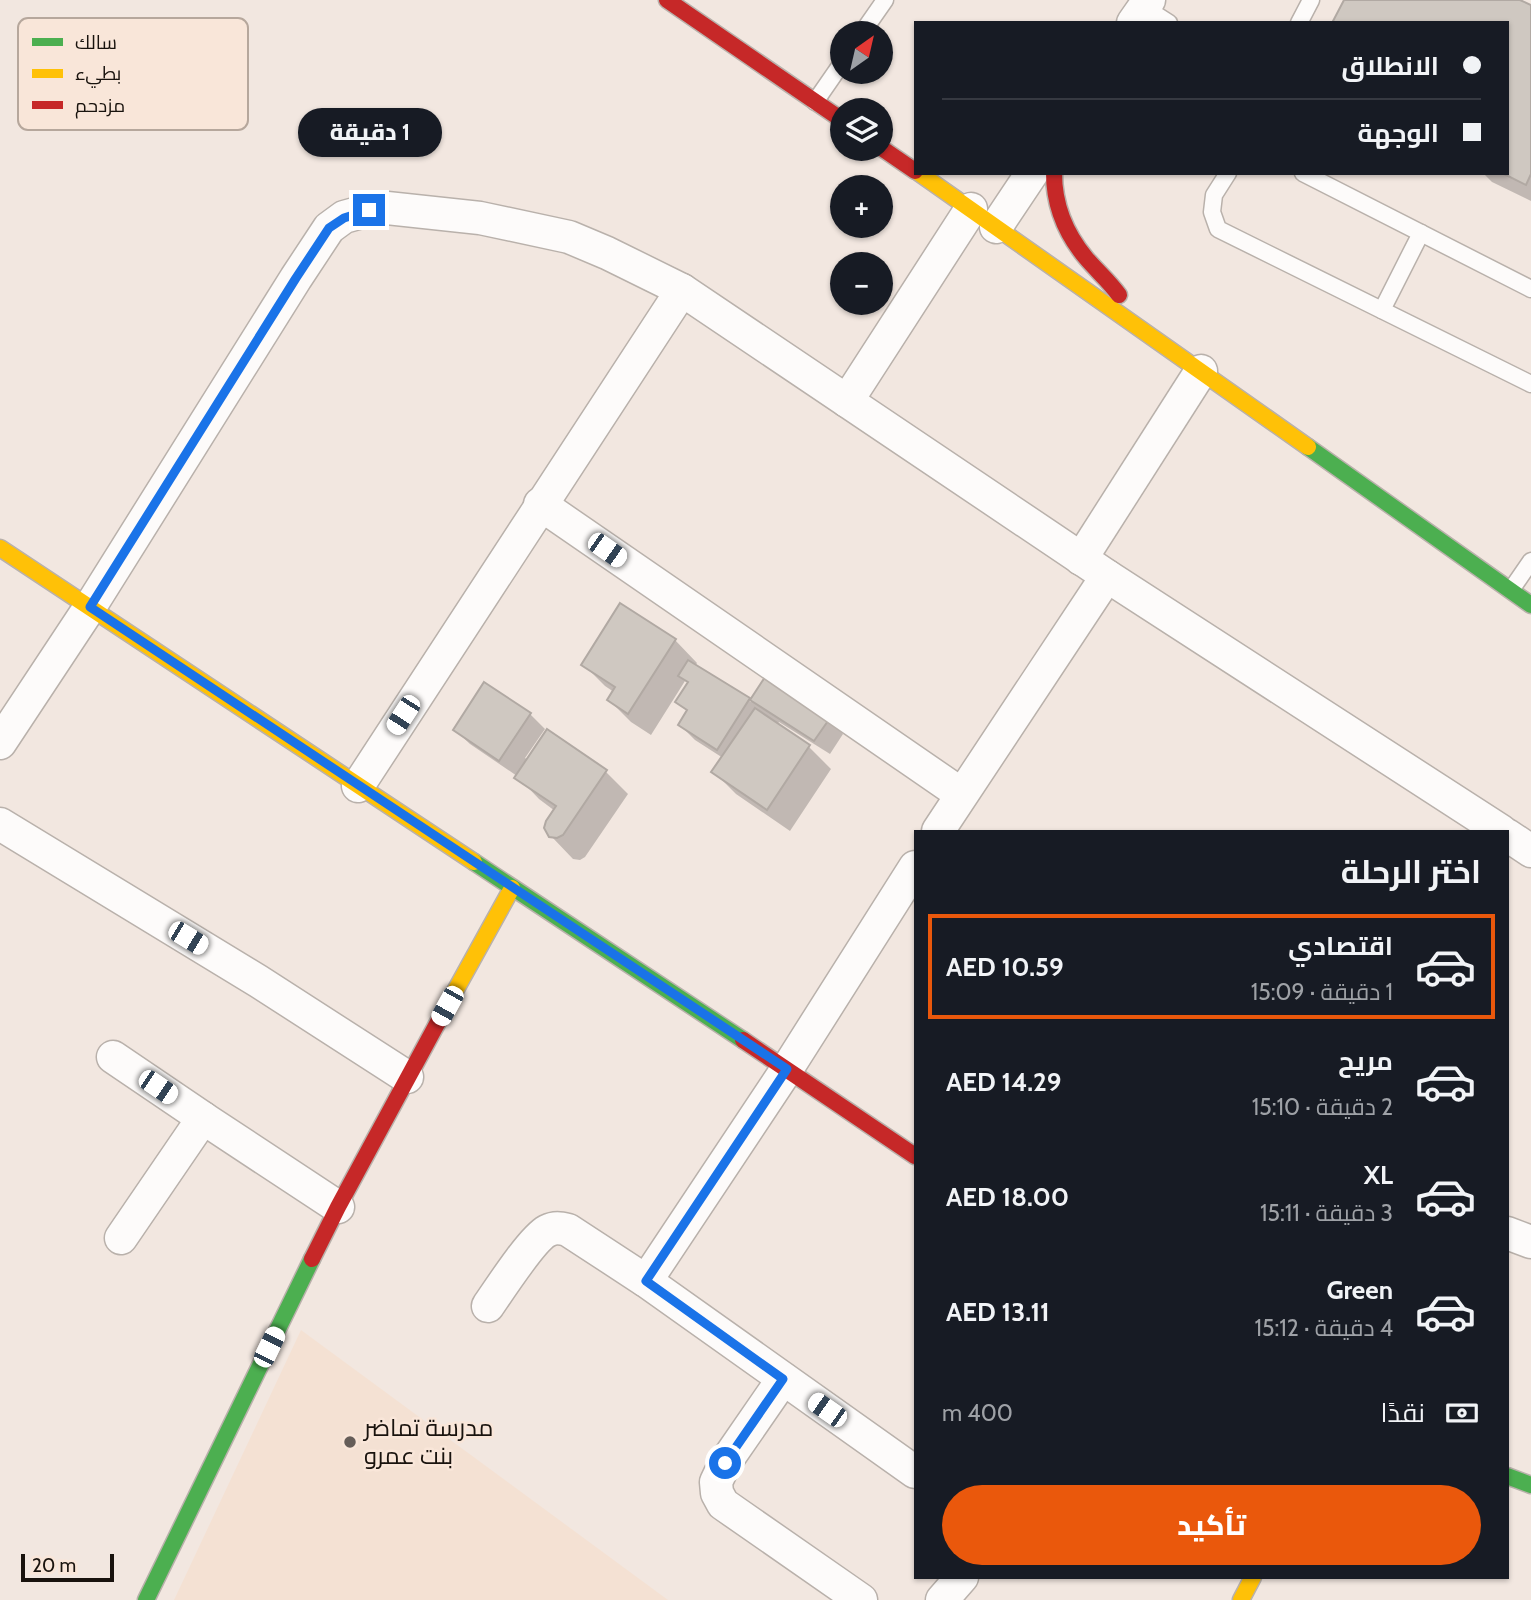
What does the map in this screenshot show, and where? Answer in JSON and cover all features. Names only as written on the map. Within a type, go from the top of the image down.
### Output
[{"type":"street","points":[[667,0],[830,112]]},
{"type":"street","points":[[893,147],[914,169]]},
{"type":"street","points":[[921,175],[1531,605]]},
{"type":"street","points":[[846,401],[984,218],[1030,175]]},
{"type":"street","points":[[1054,175],[1060,216],[1085,256],[1112,286],[1125,308],[1128,320]]},
{"type":"street","points":[[0,743],[90,607],[329,228],[344,218],[369,210],[387,208],[481,218],[569,237],[682,289],[1094,568],[1508,830]]},
{"type":"street","points":[[358,786],[682,289]]},
{"type":"street","points":[[939,830],[1094,568],[1201,371]]},
{"type":"street","points":[[540,504],[961,794]]},
{"type":"street","points":[[0,548],[914,1155]]},
{"type":"street","points":[[0,824],[258,981],[407,1077]]},
{"type":"street","points":[[646,1281],[787,1069],[914,869]]},
{"type":"street","points":[[146,1600],[338,1207],[512,888]]},
{"type":"street","points":[[113,1057],[338,1207]]},
{"type":"street","points":[[121,1238],[203,1118]]},
{"type":"street","points":[[488,1306],[544,1232],[557,1227],[568,1230],[646,1281],[914,1471]]},
{"type":"street","points":[[1509,1234],[1531,1242]]},
{"type":"street","points":[[783,1379],[725,1463],[716,1482],[717,1493],[723,1504],[861,1600]]},
{"type":"street","points":[[1509,1477],[1531,1485]]},
{"type":"street","points":[[942,1600],[959,1579]]},
{"type":"street","points":[[1241,1600],[1252,1579]]},
{"type":"lane","points":[[871,21],[886,0]]},
{"type":"lane","points":[[1300,21],[1311,0]]},
{"type":"lane","points":[[815,102],[830,80]]},
{"type":"lane","points":[[1227,175],[1214,195],[1212,212],[1218,229],[1531,384]]},
{"type":"lane","points":[[1307,175],[1531,289]]},
{"type":"lane","points":[[1382,310],[1421,233]]},
{"type":"lane","points":[[1511,590],[1531,561]]},
{"type":"shaded area","name":"مدرسة تماضر بنت عمرو","points":[[301,1330],[668,1600],[174,1600]]},
{"type":"building","points":[[1344,0],[1520,0],[1531,5],[1531,174],[1526,185],[1506,175],[1509,175],[1509,21],[1333,21]]},
{"type":"building","points":[[620,603],[676,639],[628,714],[607,700],[615,687],[581,665]]},
{"type":"building","points":[[688,660],[750,698],[717,750],[678,725],[687,710],[675,702],[688,682],[678,676]]},
{"type":"building","points":[[765,677],[830,718],[814,741],[750,700]]},
{"type":"building","points":[[484,682],[531,713],[499,761],[453,730]]},
{"type":"building","points":[[755,708],[810,745],[767,810],[711,772]]},
{"type":"building","points":[[547,729],[607,770],[563,835],[557,838],[549,837],[544,828],[556,806],[514,778]]},
{"type":"traffic: fast","points":[[1308,447],[1531,605]]},
{"type":"traffic: fast","points":[[474,862],[743,1040]]},
{"type":"traffic: fast","points":[[146,1600],[312,1259]]},
{"type":"traffic: fast","points":[[1509,1477],[1531,1485]]},
{"type":"traffic: slow","points":[[922,175],[1308,447]]},
{"type":"traffic: slow","points":[[0,548],[474,862]]},
{"type":"traffic: slow","points":[[444,1011],[512,888]]},
{"type":"traffic: slow","points":[[1241,1600],[1252,1579]]},
{"type":"traffic: jam","points":[[667,0],[830,112]]},
{"type":"traffic: jam","points":[[893,156],[914,170]]},
{"type":"traffic: jam","points":[[1054,175],[1056,196],[1067,229],[1086,258],[1119,295]]},
{"type":"traffic: jam","points":[[312,1259],[444,1011]]},
{"type":"traffic: jam","points":[[743,1040],[914,1155]]},
{"type":"place","name":"مدرسة تماضر بنت عمرو","points":[[350,1442]]},
{"type":"route","points":[[369,210],[344,218],[329,228],[90,607],[787,1069],[646,1281],[783,1379],[725,1463]]}]
